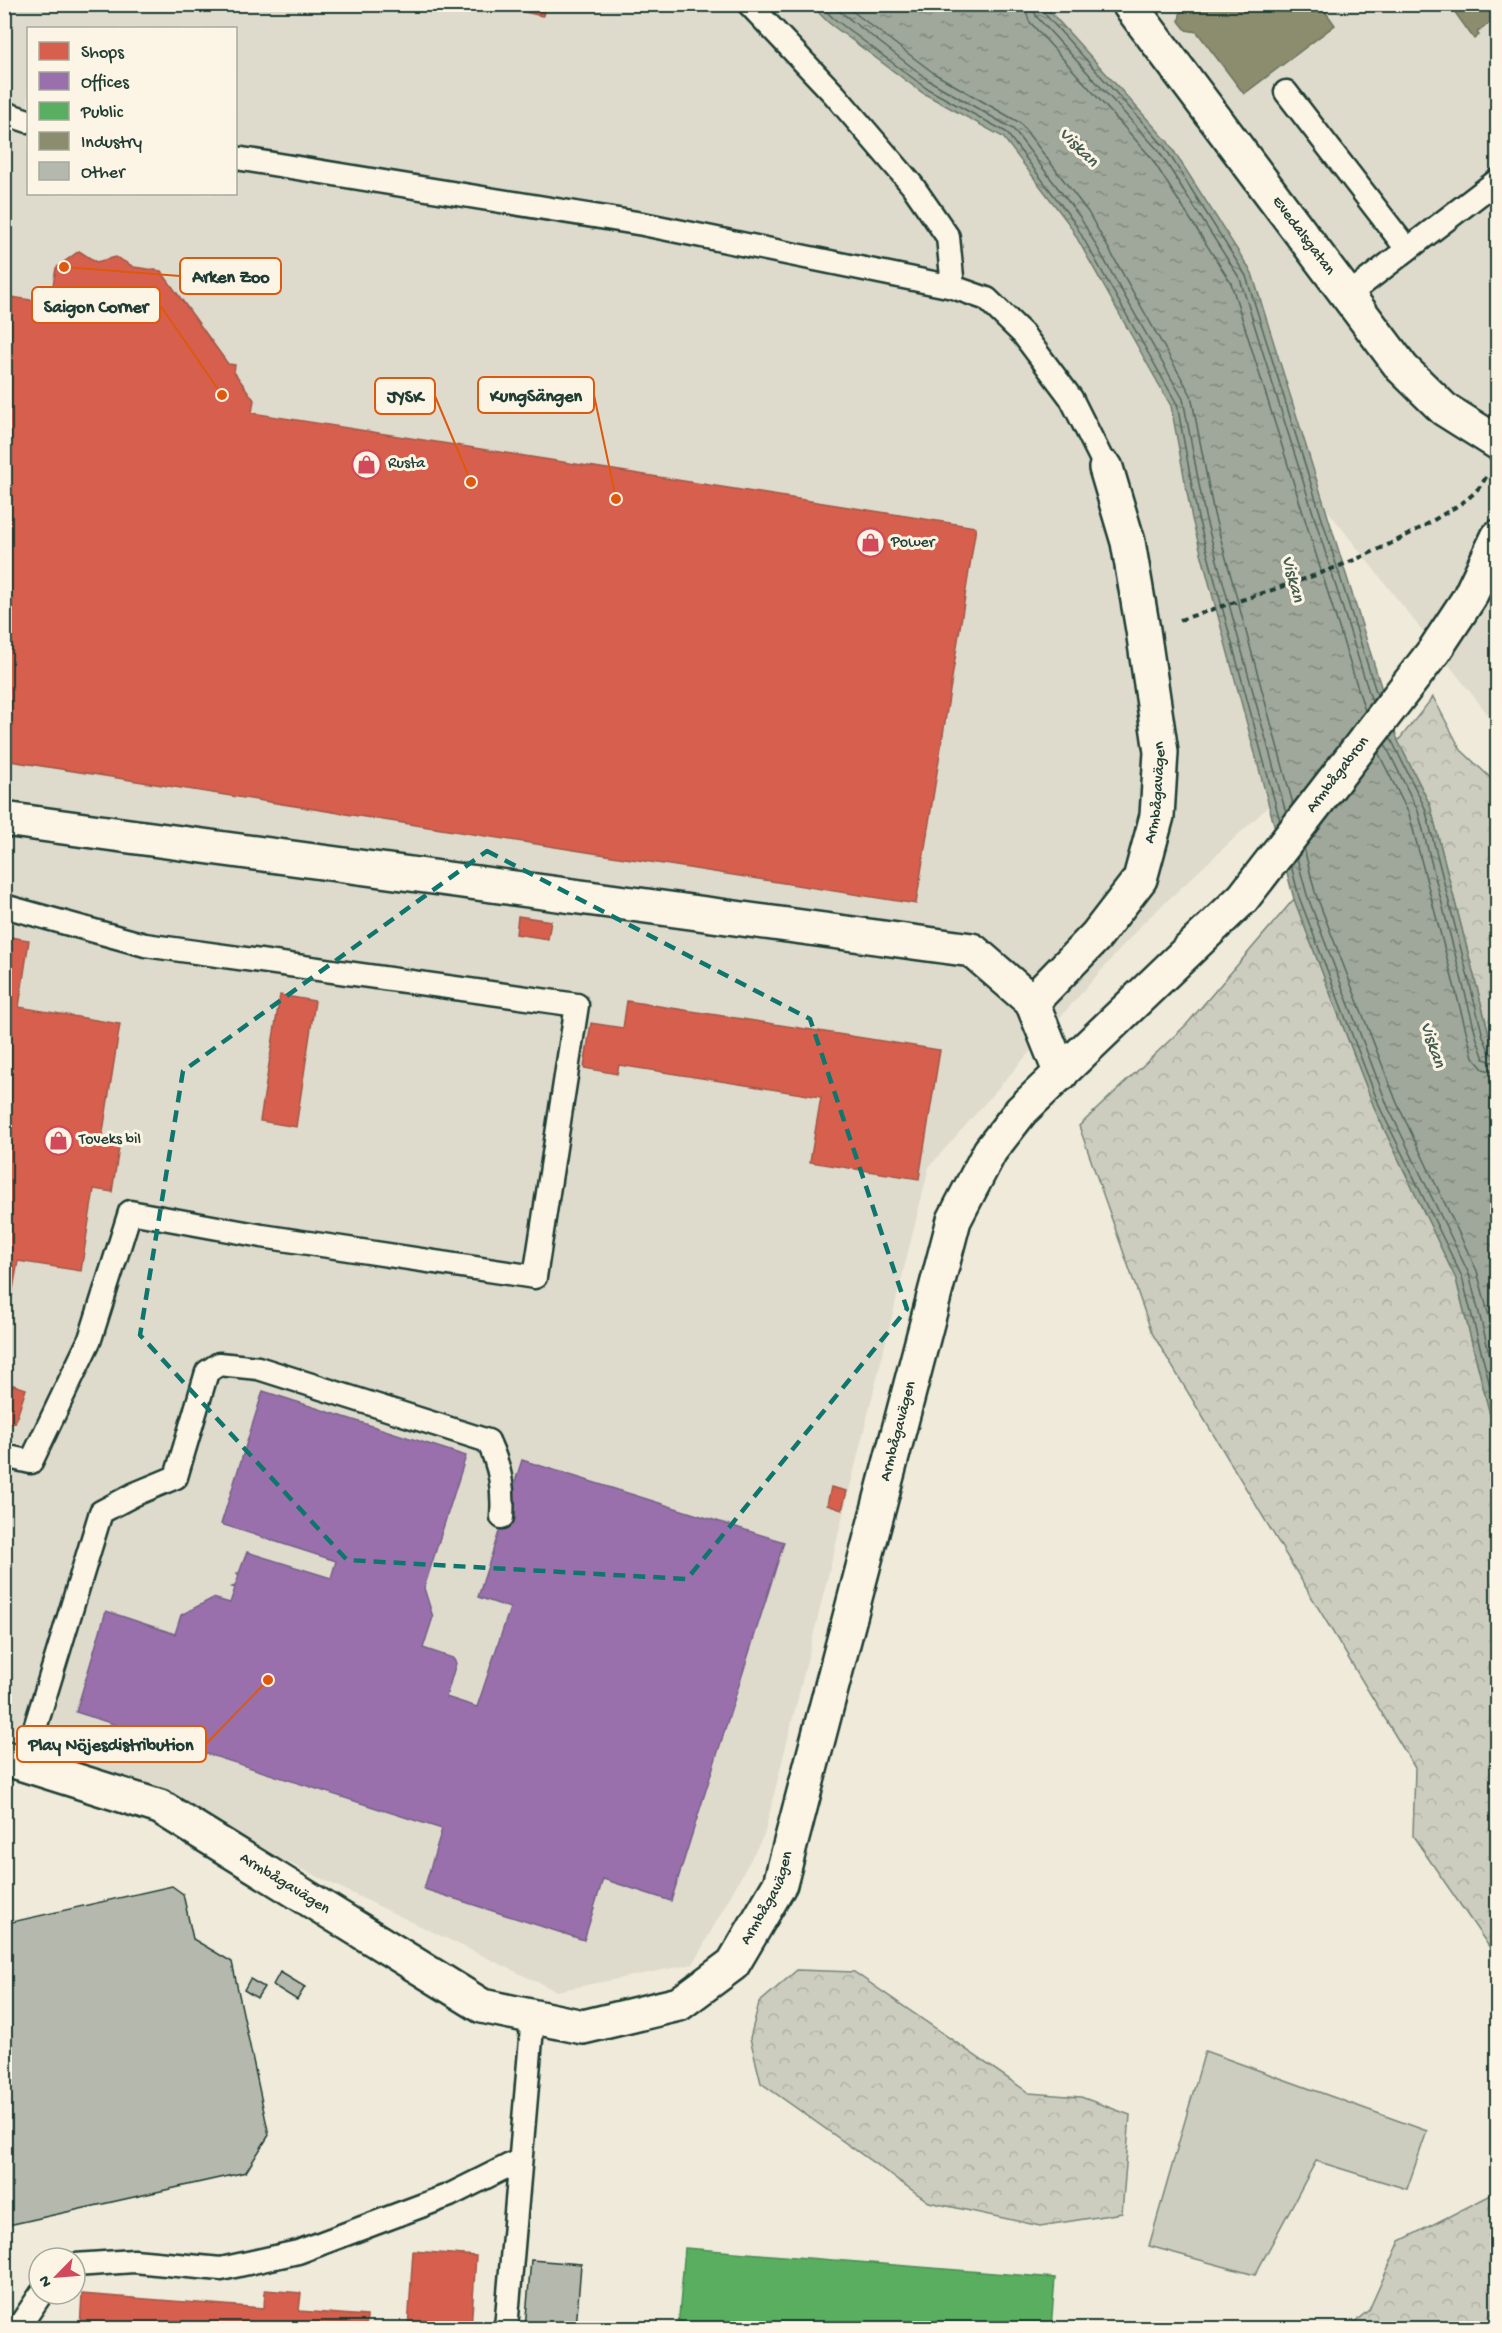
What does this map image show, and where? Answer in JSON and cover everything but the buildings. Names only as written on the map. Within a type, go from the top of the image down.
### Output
[{"type":"street","name":"Evedalsgatan","points":[[1129,4],[1402,368],[1444,409],[1497,443]]},
{"type":"street","name":"Armbågavägen","points":[[1032,1002],[1096,936],[1140,879],[1157,816],[1161,752],[1128,542],[1106,468]]},
{"type":"street","name":"Armbågabron","points":[[1243,898],[1434,651],[1468,598],[1497,537]]},
{"type":"street","points":[[4,819],[972,950],[1032,1002],[1061,1074]]},
{"type":"street","name":"Armbågavägen","points":[[14,1761],[160,1807],[482,2006],[583,2027],[679,2004],[733,1964],[780,1884],[954,1220],[990,1151],[1021,1111],[1243,898]]},
{"type":"lane","points":[[749,4],[835,95],[912,185],[948,237],[953,287]]},
{"type":"lane","points":[[1286,92],[1407,249]]},
{"type":"lane","points":[[4,113],[27,121]]},
{"type":"lane","points":[[237,158],[643,224],[953,287],[987,298],[1023,334],[1071,398],[1106,468]]},
{"type":"lane","points":[[1347,296],[1497,180]]},
{"type":"lane","points":[[4,906],[145,945],[577,1005],[535,1277],[273,1238],[130,1212],[90,1339],[31,1462],[4,1456]]},
{"type":"lane","points":[[14,1761],[101,1512],[135,1494],[176,1477],[207,1372],[219,1364],[258,1368],[488,1442],[499,1464],[503,1494],[502,1516]]},
{"type":"lane","points":[[506,2328],[532,2016]]},
{"type":"lane","points":[[87,2264],[134,2261],[221,2270],[298,2253],[450,2195],[520,2160]]},
{"type":"lane","points":[[18,2328],[33,2306]]},
{"type":"path","points":[[4,26],[8,4]]},
{"type":"path","points":[[1176,622],[1360,560],[1420,529],[1478,492],[1488,474]]},
{"type":"highlighted area","points":[[487,851],[810,1019],[907,1309],[687,1579],[347,1560],[140,1335],[183,1071]]},
{"type":"shaded area","points":[[5,5],[811,5],[829,23],[923,93],[1003,137],[1069,224],[1171,406],[1192,519],[1270,805],[1142,924],[929,1167],[764,1835],[693,1964],[556,1991],[28,1738],[5,1730]]},
{"type":"shaded area","points":[[1044,5],[1497,5],[1497,726],[1325,507],[1252,273],[1168,142]]},
{"type":"green space","points":[[1433,697],[1461,750],[1497,784],[1497,1057],[1489,1034],[1430,805],[1398,741]]},
{"type":"green space","points":[[1294,899],[1376,1112],[1456,1279],[1497,1442],[1497,1958],[1413,1836],[1415,1768],[1152,1333],[1079,1126],[1186,1025]]},
{"type":"green space","points":[[797,1970],[854,1972],[1029,2093],[1081,2097],[1130,2115],[1122,2213],[1040,2226],[929,2202],[761,2083],[750,2038],[759,2003]]},
{"type":"green space","points":[[1205,2051],[1427,2131],[1407,2189],[1316,2161],[1255,2275],[1149,2246]]},
{"type":"green space","points":[[1497,2192],[1497,2328],[1347,2328],[1369,2310],[1400,2241]]},
{"type":"water","name":"Viskan","points":[[811,5],[1044,5],[1168,142],[1252,273],[1398,741],[1430,805],[1489,1034],[1497,1057],[1497,1442],[1456,1279],[1376,1112],[1294,899],[1192,519],[1171,406],[1069,224],[1003,137],[923,93],[829,23]]},
{"type":"place","name":"Arken Zoo","points":[[64,267]]},
{"type":"place","name":"Saigon Corner","points":[[222,395]]},
{"type":"place","name":"Rusta","points":[[367,464]]},
{"type":"place","name":"JYSK","points":[[471,482]]},
{"type":"place","name":"KungSängen","points":[[616,499]]},
{"type":"place","name":"Power","points":[[870,543]]},
{"type":"place","name":"Toveks bil","points":[[58,1140]]},
{"type":"place","name":"Play Nöjesdistribution","points":[[268,1680]]}]
